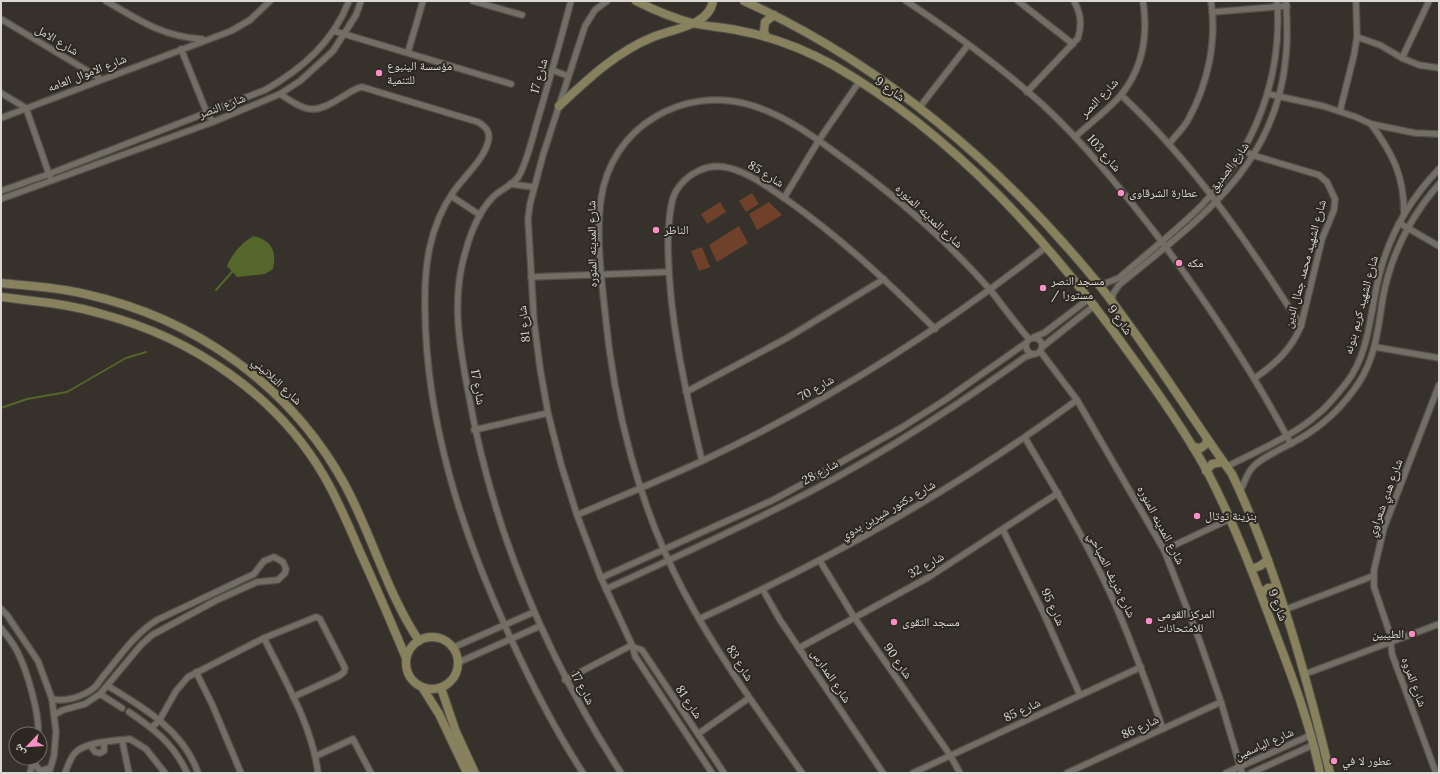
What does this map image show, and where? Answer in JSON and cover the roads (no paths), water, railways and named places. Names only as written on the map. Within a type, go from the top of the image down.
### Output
[{"type":"main road","name":"شارع 9","points":[[636,1],[657,11],[692,23],[742,31],[766,37],[818,57],[859,82],[912,119],[945,146],[997,194],[1046,247],[1096,306],[1174,416],[1206,471],[1230,519],[1261,592],[1301,701],[1320,773]]},
{"type":"main road","points":[[559,106],[596,72],[623,52],[652,37],[692,23],[706,16],[713,1]]},
{"type":"main road","name":"شارع 9","points":[[744,1],[774,15],[841,52],[919,108],[970,150],[1038,214],[1112,302],[1225,464],[1240,492],[1268,560],[1305,674],[1330,773]]},
{"type":"main road","points":[[766,37],[764,25],[767,20],[774,15]]},
{"type":"main road","name":"شارع التلاتيني","points":[[1,283],[84,293],[142,310],[179,326],[214,346],[262,382],[302,423],[335,468],[353,501],[406,620],[419,641]]},
{"type":"main road","name":"شارع التلاتيني","points":[[1,297],[83,309],[138,325],[172,340],[206,358],[257,396],[292,430],[314,459],[329,485],[406,658]]},
{"type":"main road","points":[[1193,447],[1201,448],[1206,444],[1207,439]]},
{"type":"main road","points":[[1206,471],[1212,464],[1225,464]]},
{"type":"main road","points":[[1251,569],[1260,566],[1268,560]]},
{"type":"main road","points":[[1261,592],[1268,588],[1277,587]]},
{"type":"main road","points":[[428,638],[437,638],[446,642],[452,648],[457,663],[453,678],[441,688],[432,689],[422,687],[415,683],[409,676],[406,667],[406,658],[411,648],[419,641],[428,638]]},
{"type":"main road","points":[[422,687],[439,714],[467,773]]},
{"type":"main road","points":[[441,688],[456,732],[475,773]]},
{"type":"street","points":[[106,1],[150,27],[168,34],[205,40]]},
{"type":"street","name":"شارع الاموال العامه","points":[[1,118],[230,31],[250,20],[270,1]]},
{"type":"street","name":"شارع النصر","points":[[1,191],[49,174],[265,90],[281,81],[310,58],[334,30],[349,1]]},
{"type":"street","name":"شارع النصر","points":[[1,199],[213,122],[280,94],[317,67],[333,51],[345,33],[361,1]]},
{"type":"street","points":[[408,52],[423,1]]},
{"type":"street","points":[[473,1],[522,15]]},
{"type":"street","name":"شارع 17","points":[[571,1],[523,167],[519,177],[493,196],[480,215],[472,232],[464,257],[458,289],[457,308],[461,354],[474,430],[494,505],[534,612],[565,680],[599,739],[621,773]]},
{"type":"street","name":"شارع 81","points":[[607,1],[595,10],[587,20],[533,187],[528,220],[531,277],[540,368],[548,413],[561,464],[577,515],[601,578],[633,646],[634,656],[712,773]]},
{"type":"street","points":[[1018,1],[1073,44]]},
{"type":"street","points":[[1027,92],[1078,38],[1081,23],[1074,1]]},
{"type":"street","name":"شارع النصر","points":[[1075,137],[1121,95],[1132,78],[1140,58],[1145,38],[1143,1]]},
{"type":"street","points":[[1169,144],[1187,121],[1198,99],[1208,71],[1212,43],[1211,1]]},
{"type":"street","points":[[1340,111],[1351,74],[1357,37],[1356,1]]},
{"type":"street","points":[[1402,58],[1429,1]]},
{"type":"street","name":"شارع 103","points":[[908,2],[968,45],[1027,92],[1075,137],[1121,190],[1203,299],[1255,378],[1291,444]]},
{"type":"street","name":"شارع الصديق","points":[[1096,282],[1106,283],[1119,278],[1161,242],[1192,214],[1211,194],[1244,150],[1260,118],[1268,94],[1276,55],[1277,4]]},
{"type":"street","points":[[1212,12],[1286,4]]},
{"type":"street","name":"شارع الصديق","points":[[1112,302],[1113,294],[1117,288],[1217,202],[1236,180],[1252,155],[1271,120],[1279,97],[1286,56],[1286,4]]},
{"type":"street","name":"شارع الامل","points":[[1,20],[101,79]]},
{"type":"street","points":[[334,30],[511,84]]},
{"type":"street","points":[[1357,37],[1380,45],[1402,58],[1419,65],[1439,68]]},
{"type":"street","points":[[919,108],[968,45]]},
{"type":"street","points":[[181,49],[207,113],[213,122]]},
{"type":"street","points":[[552,70],[568,76]]},
{"type":"street","points":[[784,198],[819,140],[859,82]]},
{"type":"street","points":[[280,94],[298,106],[313,111],[329,106],[355,89],[362,87],[478,122],[488,130],[488,143],[483,154],[450,196],[435,223],[426,268],[425,316],[430,373],[438,422],[454,492],[476,560],[511,640],[541,703],[583,773]]},
{"type":"street","points":[[1,93],[26,108],[52,181]]},
{"type":"street","points":[[1268,94],[1340,111],[1371,124],[1415,133],[1439,134]]},
{"type":"street","points":[[1121,95],[1146,118],[1211,194],[1260,263],[1301,326]]},
{"type":"street","name":"شارع المدينه المنوره","points":[[669,560],[641,488],[626,436],[614,383],[601,274],[601,201],[608,173],[614,160],[630,136],[652,118],[684,103],[705,100],[726,100],[746,104],[767,111],[795,125],[819,140],[856,167],[901,203],[946,244],[990,290],[1030,340],[1040,340],[1041,349],[1077,400],[1164,550],[1191,618],[1221,702],[1242,773]]},
{"type":"street","points":[[1371,124],[1392,154],[1398,168],[1404,198],[1404,214]]},
{"type":"street","name":"شارع الشهيد محمد جمال الدين","points":[[1244,150],[1252,155],[1319,175],[1327,182],[1335,199],[1334,210],[1322,239],[1301,326],[1288,350],[1276,363],[1255,378]]},
{"type":"street","name":"شارع 85","points":[[702,461],[686,392],[673,312],[669,272],[668,230],[672,202],[676,192],[689,177],[707,168],[728,167],[747,174],[784,198],[836,237],[884,279],[935,329]]},
{"type":"street","name":"شارع الشهيد كريم بنونه","points":[[1225,464],[1246,456],[1302,426],[1318,414],[1348,381],[1357,364],[1370,325],[1379,276],[1387,251],[1399,223],[1420,191],[1439,169]]},
{"type":"street","points":[[510,184],[533,187]]},
{"type":"street","name":"شارع الشهيد كريم بنونه","points":[[1240,492],[1246,476],[1255,465],[1291,444],[1328,419],[1343,403],[1367,368],[1375,347],[1390,273],[1408,228],[1428,196],[1439,184]]},
{"type":"street","points":[[450,196],[480,215]]},
{"type":"street","points":[[1399,223],[1439,246]]},
{"type":"street","name":"شارع 70","points":[[577,515],[702,461],[798,412],[935,329],[990,290],[1046,247]]},
{"type":"street","points":[[531,277],[669,272]]},
{"type":"street","points":[[686,392],[787,338],[884,279]]},
{"type":"street","name":"شارع 28","points":[[601,578],[773,500],[901,428],[994,367],[1030,340],[1044,333],[1090,298]]},
{"type":"street","points":[[1041,349],[1096,306]]},
{"type":"street","points":[[1030,340],[1028,351],[1034,354]]},
{"type":"street","points":[[1375,347],[1439,358]]},
{"type":"street","name":"شارع 28","points":[[606,589],[777,508],[907,435],[1025,357],[1034,354],[1041,349]]},
{"type":"street","name":"شارع هدي شعراوي","points":[[1390,643],[1390,634],[1374,587],[1373,576],[1384,528],[1439,385]]},
{"type":"street","name":"شارع دكتور شيرين بدوي","points":[[699,619],[763,590],[866,537],[945,489],[1024,438],[1077,400]]},
{"type":"street","points":[[474,430],[548,413]]},
{"type":"street","name":"شارع شريف الصباحي","points":[[1024,438],[1058,493],[1108,589],[1141,667],[1163,728]]},
{"type":"street","points":[[1246,456],[1248,462],[1255,465]]},
{"type":"street","name":"شارع 32","points":[[799,648],[929,576],[1003,530],[1058,493]]},
{"type":"street","points":[[773,500],[777,508]]},
{"type":"street","points":[[1164,550],[1230,519]]},
{"type":"street","name":"شارع 95","points":[[1003,530],[1043,612],[1080,695]]},
{"type":"street","points":[[52,699],[65,701],[81,695],[96,685],[144,628],[254,574],[267,559],[274,557],[283,562],[286,569],[285,573],[278,580],[257,582],[217,600],[152,635],[141,645],[100,694],[85,704],[63,710],[54,715]]},
{"type":"street","name":"شارع 83","points":[[669,560],[699,619],[750,698],[802,773]]},
{"type":"street","name":"شارع 90","points":[[820,561],[854,617],[950,755],[960,773]]},
{"type":"street","points":[[1284,610],[1373,576]]},
{"type":"street","name":"شارع المدارس","points":[[763,590],[799,648],[883,773]]},
{"type":"street","points":[[1,609],[38,661],[52,699],[56,732],[54,756],[50,770],[40,771],[36,766]]},
{"type":"street","points":[[452,648],[534,612]]},
{"type":"street","points":[[152,727],[159,721],[176,691],[188,677],[264,638],[316,617],[320,619],[345,668],[344,672],[339,676],[293,697]]},
{"type":"street","points":[[1305,674],[1439,624]]},
{"type":"street","points":[[457,663],[540,626]]},
{"type":"street","points":[[1,628],[18,654],[32,693],[37,726]]},
{"type":"street","points":[[10,640],[14,634],[19,633]]},
{"type":"street","points":[[264,638],[293,697],[316,756],[318,773]]},
{"type":"street","name":"شارع المروه","points":[[1390,643],[1398,673],[1436,773]]},
{"type":"street","points":[[565,680],[633,646]]},
{"type":"street","name":"شارع 81","points":[[633,646],[642,650],[723,773]]},
{"type":"street","name":"شارع 85","points":[[913,773],[1141,667]]},
{"type":"street","points":[[196,672],[215,710],[241,773]]},
{"type":"street","points":[[108,686],[170,729],[180,740],[198,773]]},
{"type":"street","points":[[100,694],[122,708]]},
{"type":"street","points":[[81,695],[85,704]]},
{"type":"street","points":[[698,734],[750,698]]},
{"type":"street","name":"شارع 86","points":[[1067,773],[1221,702]]},
{"type":"street","points":[[129,712],[152,727],[169,744],[178,756],[187,773]]},
{"type":"street","name":"شارع الياسمين","points":[[1226,773],[1311,735]]},
{"type":"street","points":[[65,773],[71,757],[76,751],[90,745],[130,739],[146,749],[164,772]]},
{"type":"street","points":[[316,756],[353,739],[371,773]]},
{"type":"street","points":[[122,740],[129,773]]},
{"type":"street","points":[[90,745],[95,752],[100,753],[104,750],[104,743]]},
{"type":"street","name":"شارع الياسمين","points":[[1251,773],[1313,745]]},
{"type":"waterway","points":[[216,290],[232,272]]},
{"type":"waterway","points":[[1,408],[27,399],[67,392],[126,358],[146,352]]},
{"type":"place","name":"مؤسسة الينبوع للتنمية","points":[[379,73]]},
{"type":"place","name":"عطارة الشرقاوى","points":[[1121,193]]},
{"type":"place","name":"الناظر","points":[[656,230]]},
{"type":"place","name":"مكه","points":[[1179,263]]},
{"type":"place","name":"مسجد النصر / مستورا","points":[[1043,288]]},
{"type":"place","name":"بنزينة توتال","points":[[1197,516]]},
{"type":"place","name":"المركز القومى للامتحانات","points":[[1149,621]]},
{"type":"place","name":"مسجد التقوى","points":[[894,622]]},
{"type":"place","name":"الطيبين","points":[[1412,634]]},
{"type":"place","name":"عطور لا في","points":[[1334,761]]}]
